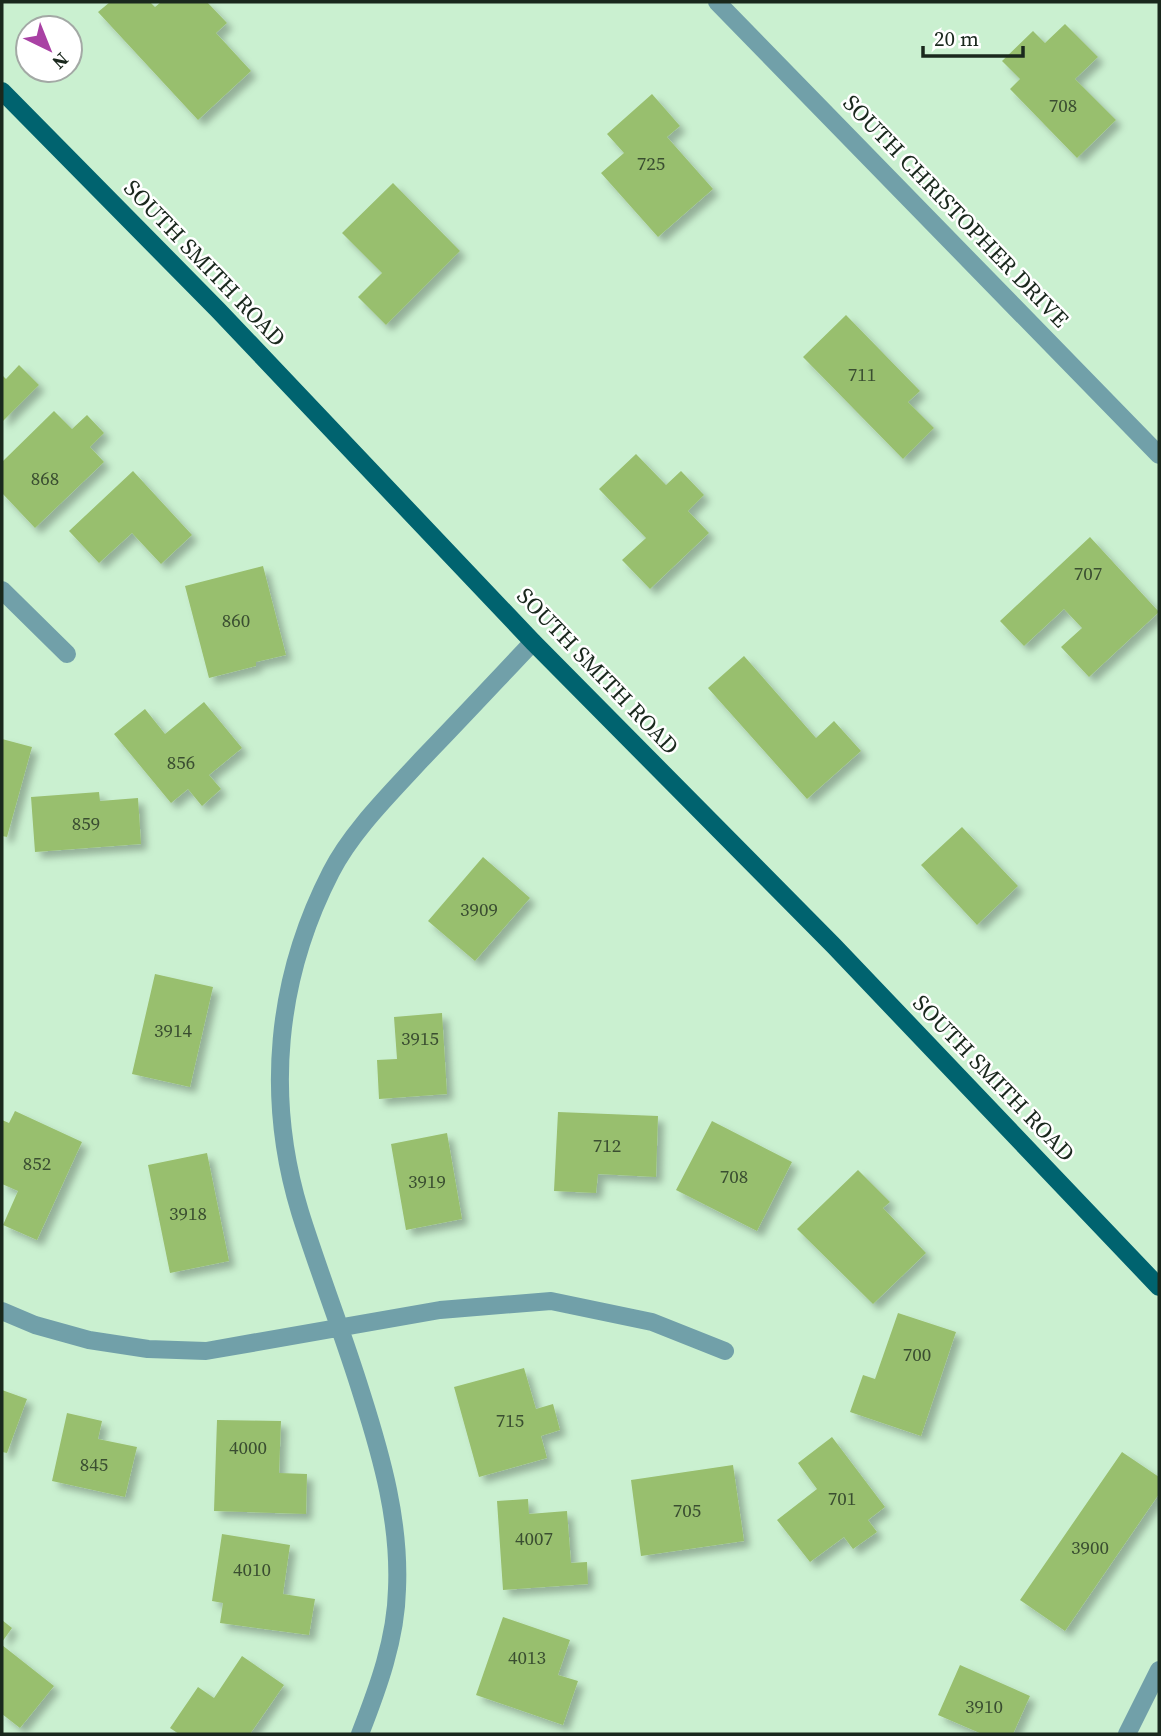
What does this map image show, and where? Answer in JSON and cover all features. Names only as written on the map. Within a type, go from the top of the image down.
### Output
[{"type":"main road","name":"SOUTH SMITH ROAD","points":[[2,91],[218,310],[533,642],[834,946],[1159,1287]]},
{"type":"street","name":"SOUTH CHRISTOPHER DRIVE","points":[[717,2],[1159,455]]},
{"type":"street","points":[[2,590],[67,654]]},
{"type":"street","points":[[360,1734],[375,1697],[390,1645],[398,1591],[396,1539],[379,1448],[300,1210],[288,1158],[281,1116],[279,1064],[285,1011],[295,960],[332,870],[359,831],[399,784],[533,642]]},
{"type":"street","points":[[2,1311],[35,1325],[89,1340],[148,1349],[206,1351],[440,1310],[551,1301],[652,1322],[724,1351]]},
{"type":"street","points":[[1127,1734],[1159,1670]]},
{"type":"building","points":[[110,2],[150,2],[155,7],[161,2],[207,2],[227,23],[216,33],[251,71],[198,120],[98,12]]},
{"type":"building","points":[[1065,24],[1098,57],[1075,79],[1116,120],[1077,158],[1010,89],[1020,79],[1002,61],[1033,31],[1045,43]]},
{"type":"building","points":[[652,94],[680,126],[667,137],[713,189],[658,237],[601,173],[624,153],[607,134]]},
{"type":"building","points":[[393,183],[460,251],[386,325],[358,297],[382,273],[342,233]]},
{"type":"building","points":[[846,315],[920,391],[908,402],[934,428],[903,459],[803,357]]},
{"type":"building","points":[[19,365],[39,385],[2,422],[2,375],[6,379]]},
{"type":"building","points":[[54,411],[72,429],[87,415],[104,433],[90,447],[104,462],[35,528],[2,493],[2,462]]},
{"type":"building","points":[[636,454],[666,485],[681,471],[704,495],[688,511],[709,533],[650,589],[622,560],[646,538],[599,489]]},
{"type":"building","points":[[133,471],[192,535],[161,564],[132,533],[99,563],[69,531]]},
{"type":"building","points":[[1090,537],[1159,612],[1089,677],[1061,647],[1082,628],[1064,609],[1024,646],[1000,621]]},
{"type":"building","points":[[263,566],[286,655],[209,678],[185,586]]},
{"type":"building","points":[[744,656],[816,738],[834,721],[861,751],[807,799],[708,688]]},
{"type":"building","points":[[204,702],[242,748],[209,775],[221,789],[202,806],[188,789],[171,803],[114,734],[145,709],[165,734]]},
{"type":"building","points":[[2,739],[32,747],[7,837],[2,836]]},
{"type":"building","points":[[99,792],[100,801],[138,798],[141,844],[35,852],[31,797]]},
{"type":"building","points":[[962,827],[1018,886],[977,925],[921,865]]},
{"type":"building","points":[[483,857],[530,898],[475,961],[428,921]]},
{"type":"building","points":[[155,974],[213,987],[190,1087],[132,1074]]},
{"type":"building","points":[[442,1013],[447,1094],[379,1099],[377,1060],[397,1059],[394,1017]]},
{"type":"building","points":[[15,1111],[82,1142],[37,1240],[3,1225],[18,1191],[2,1184],[2,1120],[9,1123]]},
{"type":"building","points":[[558,1112],[658,1116],[656,1177],[598,1174],[596,1193],[554,1191]]},
{"type":"building","points":[[712,1121],[792,1162],[757,1231],[676,1190]]},
{"type":"building","points":[[447,1133],[462,1219],[406,1230],[391,1144]]},
{"type":"building","points":[[207,1153],[229,1261],[170,1273],[148,1165]]},
{"type":"building","points":[[858,1170],[890,1202],[883,1208],[926,1253],[873,1304],[797,1229]]},
{"type":"building","points":[[898,1313],[956,1332],[921,1436],[850,1412],[863,1375],[875,1379]]},
{"type":"building","points":[[524,1368],[536,1409],[553,1404],[560,1430],[541,1436],[547,1458],[479,1477],[454,1387]]},
{"type":"building","points":[[2,1390],[27,1399],[7,1453],[2,1452]]},
{"type":"building","points":[[67,1413],[102,1421],[98,1439],[137,1447],[125,1497],[52,1481]]},
{"type":"building","points":[[217,1420],[281,1421],[279,1473],[307,1474],[306,1514],[214,1511]]},
{"type":"building","points":[[832,1437],[885,1507],[868,1520],[877,1532],[853,1549],[844,1537],[810,1562],[777,1520],[817,1489],[798,1463]]},
{"type":"building","points":[[1122,1452],[1159,1477],[1159,1494],[1065,1631],[1020,1600]]},
{"type":"building","points":[[733,1465],[744,1541],[641,1556],[631,1480]]},
{"type":"building","points":[[528,1499],[529,1514],[567,1511],[571,1563],[587,1562],[588,1584],[503,1590],[497,1501]]},
{"type":"building","points":[[222,1534],[290,1545],[283,1594],[315,1599],[309,1635],[220,1623],[223,1603],[212,1601]]},
{"type":"building","points":[[503,1617],[570,1640],[558,1675],[578,1681],[563,1725],[476,1695]]},
{"type":"building","points":[[2,1620],[12,1628],[2,1642]]},
{"type":"building","points":[[2,1645],[54,1686],[20,1728],[2,1714]]},
{"type":"building","points":[[242,1656],[284,1685],[250,1734],[179,1734],[170,1728],[198,1687],[214,1698]]},
{"type":"building","points":[[960,1665],[1030,1696],[1013,1734],[982,1734],[938,1715]]}]
